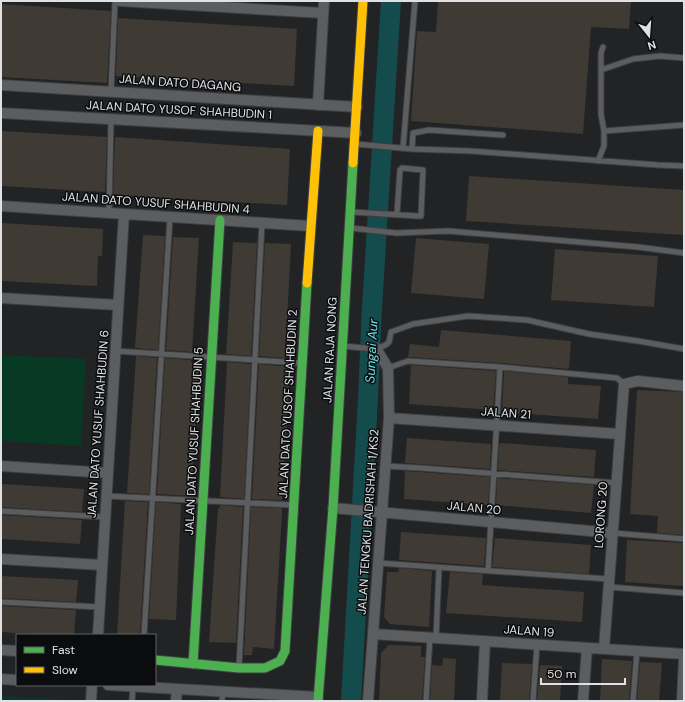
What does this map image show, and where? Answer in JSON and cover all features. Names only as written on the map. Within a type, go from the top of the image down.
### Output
[{"type":"street","points":[[120,1],[323,13]]},
{"type":"street","points":[[318,105],[324,1]]},
{"type":"street","name":"JALAN RAJA NONG","points":[[318,699],[333,508],[363,1]]},
{"type":"street","name":"JALAN DATO DAGANG","points":[[1,85],[357,107]]},
{"type":"street","name":"JALAN DATO YUSOF SHAHBUDIN 1","points":[[1,113],[318,131],[355,139]]},
{"type":"street","name":"JALAN DATO YUSOF SHAHBUDIN 2","points":[[239,668],[265,668],[280,661],[285,652],[310,226],[318,131]]},
{"type":"street","name":"JALAN DATO YUSUF SHAHBUDIN 4","points":[[1,206],[310,226]]},
{"type":"street","name":"JALAN DATO YUSUF SHAHBUDIN 6","points":[[98,634],[124,214]]},
{"type":"street","name":"JALAN DATO YUSUF SHAHBUDIN 5","points":[[193,664],[220,220]]},
{"type":"street","points":[[1,298],[118,305]]},
{"type":"street","name":"JALAN TENGKU BADRISHAH 1/KS2","points":[[368,701],[389,418],[388,368],[376,348]]},
{"type":"street","points":[[624,384],[638,382],[684,386]]},
{"type":"street","name":"LORONG 20","points":[[604,649],[624,384]]},
{"type":"street","name":"JALAN 21","points":[[389,418],[620,434]]},
{"type":"street","points":[[1,466],[108,473]]},
{"type":"street","name":"JALAN 20","points":[[333,508],[613,533]]},
{"type":"street","points":[[1,559],[102,565]]},
{"type":"street","name":"JALAN 19","points":[[373,634],[684,654]]},
{"type":"street","points":[[482,701],[485,641]]},
{"type":"street","points":[[583,701],[587,648]]},
{"type":"street","points":[[1,650],[16,651]]},
{"type":"street","points":[[156,660],[239,668]]},
{"type":"street","points":[[682,701],[684,660]]},
{"type":"street","points":[[1,679],[16,680]]},
{"type":"street","points":[[91,701],[92,686]]},
{"type":"street","points":[[133,686],[177,689],[222,696],[318,699]]},
{"type":"street","points":[[176,701],[177,689]]},
{"type":"lane","points":[[111,91],[115,1]]},
{"type":"lane","points":[[403,148],[414,1]]},
{"type":"lane","points":[[598,161],[604,146],[604,131],[601,114],[600,70],[601,53],[603,47]]},
{"type":"lane","points":[[600,70],[634,59],[660,56],[684,58]]},
{"type":"lane","points":[[109,213],[112,119]]},
{"type":"lane","points":[[604,131],[684,125]]},
{"type":"lane","points":[[404,134],[429,130],[503,135]]},
{"type":"lane","points":[[412,148],[413,133]]},
{"type":"lane","points":[[355,139],[378,145],[403,148],[471,151],[684,166]]},
{"type":"lane","points":[[350,212],[421,216],[423,170],[402,168],[400,170],[397,214]]},
{"type":"lane","points":[[144,634],[170,217]]},
{"type":"lane","points":[[239,668],[262,223]]},
{"type":"lane","points":[[350,228],[396,233],[448,230],[638,247],[684,253]]},
{"type":"lane","points":[[343,346],[376,348],[386,345],[390,340],[391,332],[413,324],[468,316],[527,320],[589,334],[638,340],[684,349]]},
{"type":"lane","points":[[115,351],[302,364]]},
{"type":"lane","points":[[388,368],[408,361],[500,367],[617,378],[624,384]]},
{"type":"lane","points":[[488,571],[500,367]]},
{"type":"lane","points":[[385,466],[616,483]]},
{"type":"lane","points":[[106,496],[294,506]]},
{"type":"lane","points":[[1,511],[105,517]]},
{"type":"lane","points":[[613,533],[684,539]]},
{"type":"lane","points":[[378,563],[488,571],[609,583],[684,593]]},
{"type":"lane","points":[[426,701],[439,568]]},
{"type":"lane","points":[[1,602],[99,607]]},
{"type":"lane","points":[[533,701],[537,644]]},
{"type":"lane","points":[[633,701],[636,651]]},
{"type":"lane","points":[[132,701],[133,686]]},
{"type":"green space","points":[[1,355],[86,359],[81,446],[1,441]]},
{"type":"green space","points":[[1,696],[75,700],[1,701]]},
{"type":"building","points":[[438,1],[631,1],[629,29],[591,27],[583,134],[411,121],[417,31],[436,32]]},
{"type":"building","points":[[1,4],[111,11],[107,83],[1,77]]},
{"type":"building","points":[[118,18],[297,29],[294,86],[116,76]]},
{"type":"building","points":[[1,131],[107,137],[105,192],[1,186]]},
{"type":"building","points":[[116,137],[290,149],[287,205],[113,195]]},
{"type":"building","points":[[469,176],[684,190],[684,235],[466,221]]},
{"type":"building","points":[[1,223],[103,229],[102,256],[98,256],[97,286],[1,281]]},
{"type":"building","points":[[143,235],[165,236],[158,350],[135,348]]},
{"type":"building","points":[[173,237],[199,238],[192,352],[166,350]]},
{"type":"building","points":[[416,238],[489,244],[484,299],[411,293]]},
{"type":"building","points":[[233,242],[257,243],[251,356],[226,354]]},
{"type":"building","points":[[265,243],[291,244],[285,358],[259,356]]},
{"type":"building","points":[[555,249],[658,256],[654,307],[551,300]]},
{"type":"building","points":[[441,330],[571,341],[569,369],[408,357],[410,344],[439,347]]},
{"type":"building","points":[[136,356],[157,358],[149,494],[127,493]]},
{"type":"building","points":[[165,358],[191,360],[191,362],[200,363],[191,496],[157,494]]},
{"type":"building","points":[[227,362],[251,364],[244,499],[220,497]]},
{"type":"building","points":[[259,364],[290,367],[282,500],[252,499]]},
{"type":"building","points":[[411,365],[496,371],[493,410],[409,404]]},
{"type":"building","points":[[504,371],[568,377],[568,384],[601,386],[598,419],[502,412]]},
{"type":"building","points":[[637,390],[684,392],[684,535],[657,533],[658,516],[630,514]]},
{"type":"building","points":[[407,438],[491,444],[490,469],[405,463]]},
{"type":"building","points":[[501,443],[596,450],[594,477],[498,470],[499,445]]},
{"type":"building","points":[[405,471],[490,477],[488,505],[404,499]]},
{"type":"building","points":[[497,478],[594,485],[591,513],[496,505]]},
{"type":"building","points":[[1,484],[84,489],[82,512],[1,507]]},
{"type":"building","points":[[125,501],[148,502],[140,634],[117,634]]},
{"type":"building","points":[[156,502],[181,504],[176,620],[149,619]]},
{"type":"building","points":[[220,505],[243,507],[236,643],[209,642],[218,508],[220,508]]},
{"type":"building","points":[[251,507],[282,508],[282,512],[274,649],[253,647],[252,655],[244,655]]},
{"type":"building","points":[[1,515],[82,520],[80,544],[1,539]]},
{"type":"building","points":[[401,532],[486,538],[484,566],[399,560]]},
{"type":"building","points":[[495,538],[591,545],[589,574],[492,567]]},
{"type":"building","points":[[627,540],[684,543],[684,586],[625,582]]},
{"type":"building","points":[[399,568],[432,571],[429,627],[390,624],[384,617],[387,572],[398,572]]},
{"type":"building","points":[[450,572],[483,574],[482,585],[584,592],[582,622],[446,613]]},
{"type":"building","points":[[1,576],[78,580],[76,602],[1,598]]},
{"type":"building","points":[[1,606],[76,610],[74,634],[1,632]]},
{"type":"building","points":[[389,645],[421,646],[421,657],[425,657],[422,701],[379,701],[381,653]]},
{"type":"building","points":[[443,658],[456,659],[454,701],[430,701],[432,665],[442,666]]},
{"type":"building","points":[[602,659],[632,661],[629,701],[600,701]]},
{"type":"building","points":[[640,662],[662,663],[659,701],[637,701]]},
{"type":"building","points":[[502,663],[532,664],[529,701],[500,701]]},
{"type":"building","points":[[540,665],[562,666],[560,701],[537,701]]},
{"type":"waterway","name":"Sungai Aur","points":[[351,701],[372,307],[391,1]]},
{"type":"traffic: fast","points":[[318,701],[333,508],[353,163]]},
{"type":"traffic: fast","points":[[193,664],[220,220]]},
{"type":"traffic: fast","points":[[156,660],[239,668],[265,668],[280,661],[285,651],[307,283]]},
{"type":"traffic: slow","points":[[353,163],[363,1]]},
{"type":"traffic: slow","points":[[307,283],[318,131]]}]
